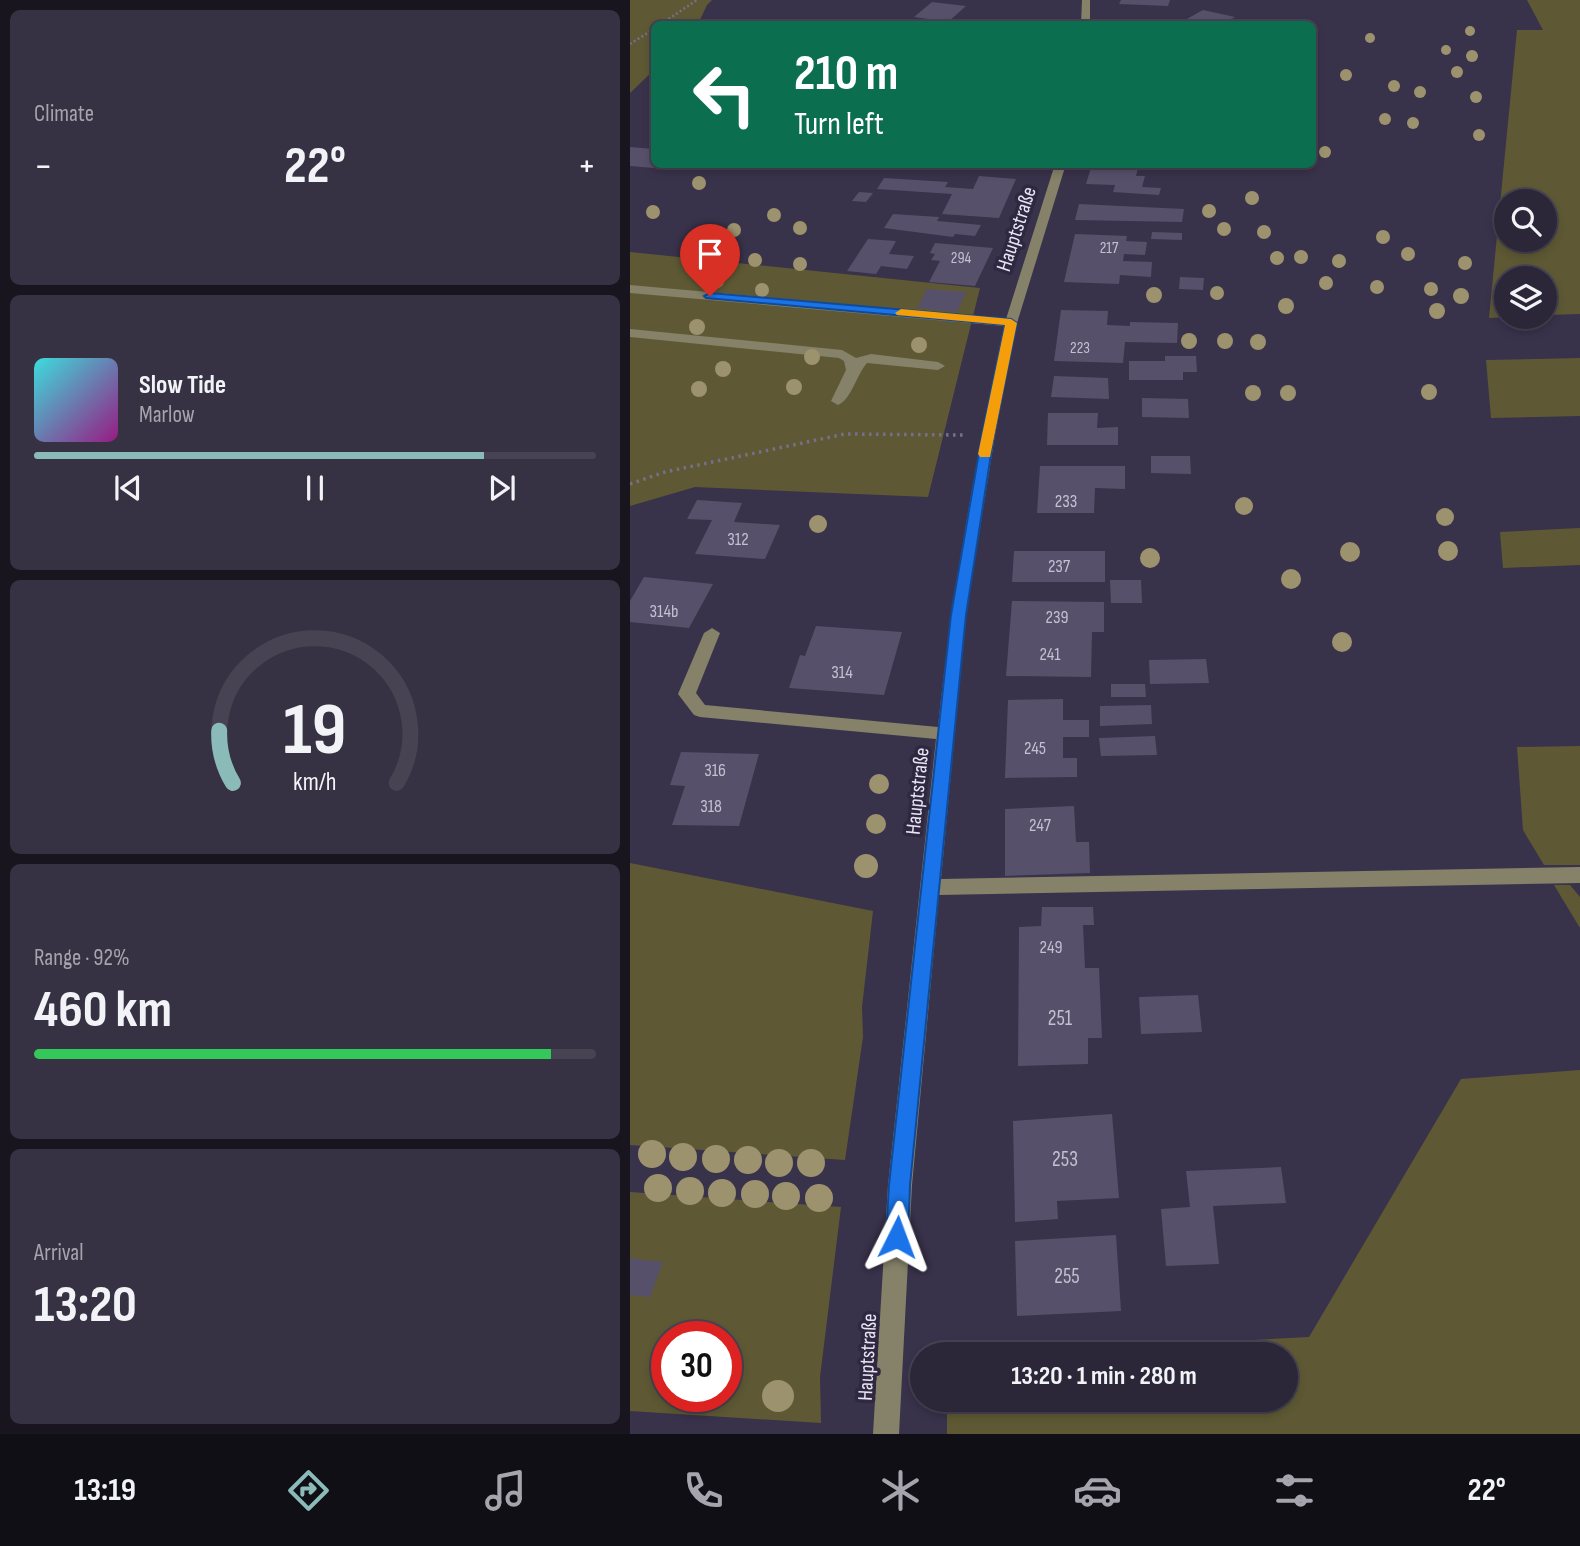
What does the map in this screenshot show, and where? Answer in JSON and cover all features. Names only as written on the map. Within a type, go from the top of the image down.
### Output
[{"type":"street","points":[[1086,0],[1086,21]]},
{"type":"street","name":"Hauptstraße","points":[[886,1434],[900,1185],[958,615],[988,435],[1011,323],[1060,168]]},
{"type":"street","points":[[630,289],[1011,323]]},
{"type":"street","points":[[630,333],[826,351],[850,359],[853,370]]},
{"type":"street","points":[[838,401],[853,370],[862,360],[872,358],[938,366]]},
{"type":"street","points":[[712,633],[687,694],[700,711],[946,734]]},
{"type":"street","points":[[930,887],[1580,875]]},
{"type":"path","points":[[666,21],[697,0]]},
{"type":"path","points":[[630,44],[651,31]]},
{"type":"path","points":[[630,484],[665,472],[845,434],[988,435]]},
{"type":"shaded area","points":[[630,0],[712,0],[699,21],[651,21],[651,73],[630,93]]},
{"type":"shaded area","points":[[1527,0],[1580,0],[1580,314],[1557,315],[1557,266],[1494,266],[1495,252],[1557,252],[1557,189],[1502,189],[1517,30],[1543,30]]},
{"type":"shaded area","points":[[630,252],[980,288],[928,497],[695,487],[630,506]]},
{"type":"shaded area","points":[[1494,267],[1494,318],[1489,318]]},
{"type":"shaded area","points":[[1580,358],[1580,416],[1491,418],[1486,360]]},
{"type":"shaded area","points":[[1580,528],[1580,565],[1503,568],[1500,532]]},
{"type":"shaded area","points":[[1580,746],[1580,865],[1544,865],[1523,830],[1517,747]]},
{"type":"shaded area","points":[[630,863],[873,911],[862,1007],[863,1037],[845,1160],[630,1145]]},
{"type":"shaded area","points":[[1554,885],[1570,885],[1580,897],[1580,928]]},
{"type":"shaded area","points":[[1580,1070],[1580,1434],[947,1434],[947,1412],[1298,1412],[1298,1342],[1217,1342],[1309,1337],[1461,1079]]},
{"type":"shaded area","points":[[630,1192],[841,1207],[820,1377],[821,1423],[630,1411]]},
{"type":"building","points":[[1121,0],[1170,0],[1168,6],[1119,4]]},
{"type":"building","points":[[932,2],[966,6],[949,21],[914,17]]},
{"type":"building","points":[[1203,10],[1235,17],[1228,21],[1185,20]]},
{"type":"building","points":[[630,147],[651,149],[651,168],[630,166]]},
{"type":"building","points":[[1091,168],[1138,168],[1136,176],[1145,176],[1142,187],[1161,188],[1159,195],[1113,192],[1115,185],[1086,184]]},
{"type":"building","points":[[979,176],[1016,179],[999,218],[942,214],[952,194],[877,189],[884,178],[948,182],[945,187],[973,189]]},
{"type":"building","points":[[859,192],[873,193],[866,202],[852,201]]},
{"type":"building","points":[[1079,204],[1184,209],[1182,222],[1075,220]]},
{"type":"building","points":[[893,214],[939,217],[937,221],[981,225],[975,236],[955,234],[953,237],[884,228]]},
{"type":"building","points":[[1152,232],[1182,233],[1182,240],[1151,239]]},
{"type":"building","points":[[1075,234],[1127,236],[1126,241],[1147,242],[1145,255],[1124,254],[1123,261],[1152,262],[1151,277],[1120,275],[1119,284],[1064,282]]},
{"type":"building","points":[[868,239],[896,241],[889,254],[914,256],[907,269],[881,266],[876,274],[847,271]]},
{"type":"building","points":[[935,243],[993,248],[975,286],[929,282],[940,261],[931,260],[935,254],[930,253]]},
{"type":"building","points":[[1180,277],[1204,278],[1203,290],[1179,289]]},
{"type":"building","points":[[927,289],[966,292],[957,312],[917,308]]},
{"type":"building","points":[[1061,310],[1108,311],[1107,325],[1130,326],[1130,322],[1178,323],[1177,343],[1125,342],[1123,363],[1054,361]]},
{"type":"building","points":[[1165,356],[1196,356],[1197,372],[1183,372],[1183,380],[1129,380],[1129,361],[1165,361]]},
{"type":"building","points":[[1054,376],[1108,378],[1109,399],[1051,397]]},
{"type":"building","points":[[1142,398],[1188,399],[1189,418],[1142,417]]},
{"type":"building","points":[[1048,413],[1098,413],[1097,428],[1118,427],[1118,445],[1047,445]]},
{"type":"building","points":[[1151,456],[1190,456],[1191,474],[1151,473]]},
{"type":"building","points":[[1040,466],[1125,466],[1125,489],[1095,488],[1094,513],[1037,513]]},
{"type":"building","points":[[697,500],[742,503],[734,522],[780,525],[765,559],[695,554],[712,520],[687,519]]},
{"type":"building","points":[[1014,551],[1105,551],[1105,582],[1012,582]]},
{"type":"building","points":[[644,577],[713,584],[689,628],[630,622],[630,601]]},
{"type":"building","points":[[1110,580],[1141,580],[1142,603],[1111,603]]},
{"type":"building","points":[[1012,601],[1104,602],[1104,632],[1092,632],[1091,677],[1006,676]]},
{"type":"building","points":[[816,626],[902,632],[884,695],[789,688],[800,655],[805,656]]},
{"type":"building","points":[[1206,659],[1209,683],[1150,684],[1149,660]]},
{"type":"building","points":[[1111,684],[1145,684],[1146,697],[1111,697]]},
{"type":"building","points":[[1063,699],[1063,720],[1089,720],[1089,737],[1063,737],[1063,758],[1077,758],[1077,777],[1005,778],[1008,700]]},
{"type":"building","points":[[1151,705],[1152,724],[1100,726],[1100,706]]},
{"type":"building","points":[[1155,736],[1157,755],[1101,756],[1099,738]]},
{"type":"building","points":[[681,752],[759,754],[739,826],[672,825],[685,786],[670,785]]},
{"type":"building","points":[[1074,806],[1076,842],[1089,842],[1090,873],[1005,876],[1005,809]]},
{"type":"building","points":[[1042,907],[1093,907],[1094,925],[1083,925],[1085,968],[1099,968],[1102,1038],[1088,1038],[1088,1064],[1018,1066],[1019,927],[1041,926]]},
{"type":"building","points":[[1198,995],[1202,1032],[1141,1034],[1139,997]]},
{"type":"building","points":[[1112,1114],[1119,1198],[1057,1201],[1058,1219],[1015,1222],[1013,1121]]},
{"type":"building","points":[[1281,1167],[1286,1203],[1213,1206],[1219,1264],[1166,1266],[1161,1209],[1190,1207],[1186,1171]]},
{"type":"building","points":[[1116,1235],[1121,1311],[1017,1316],[1015,1241]]},
{"type":"building","points":[[630,1258],[663,1262],[650,1297],[630,1295]]},
{"type":"slow traffic","points":[[901,313],[1011,323],[985,454]]},
{"type":"route","points":[[710,296],[1011,323],[988,435],[958,615],[897,1237]]}]
